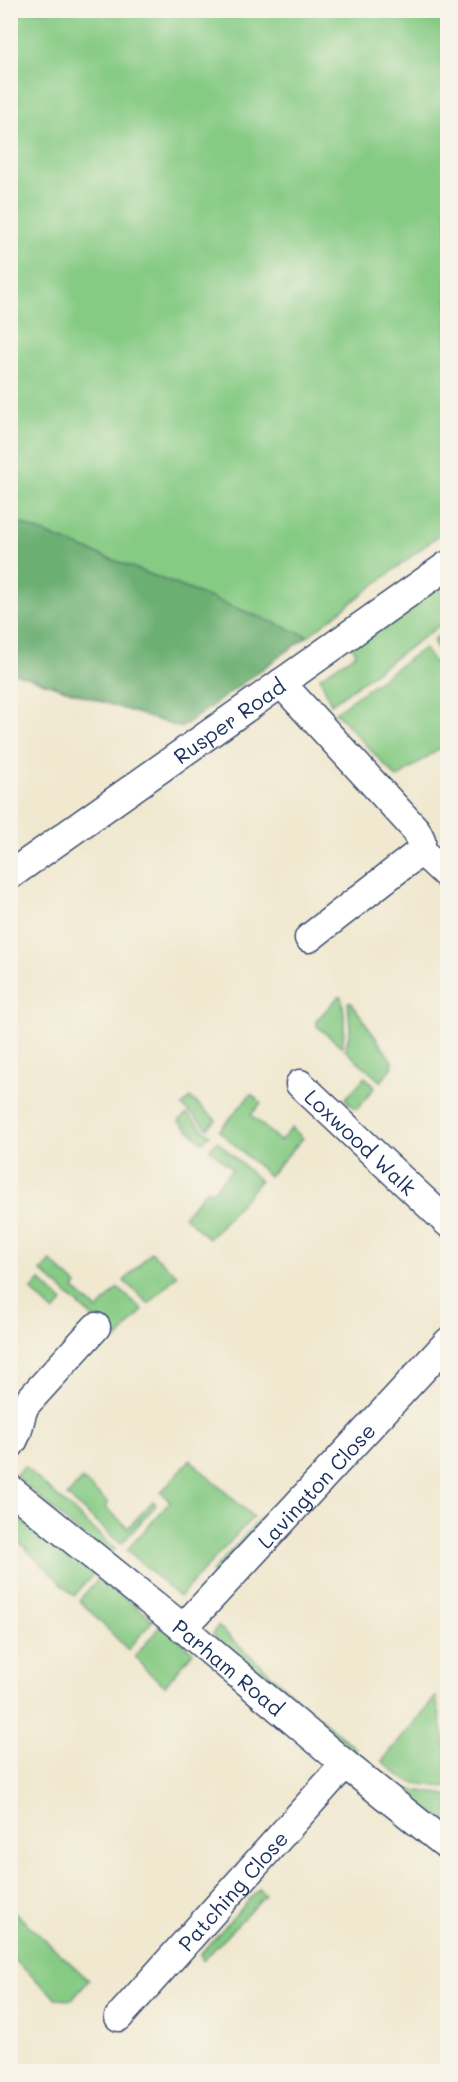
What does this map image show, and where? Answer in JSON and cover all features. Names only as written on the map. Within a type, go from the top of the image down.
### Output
[{"type":"street","name":"Rusper Road","points":[[10,875],[447,565]]},
{"type":"street","points":[[281,683],[416,830],[421,840],[421,851],[447,876]]},
{"type":"street","points":[[309,938],[421,851]]},
{"type":"street","name":"Loxwood Walk","points":[[300,1084],[447,1223]]},
{"type":"street","points":[[10,1445],[20,1428],[20,1414],[26,1404],[96,1327]]},
{"type":"street","name":"Lavington Close","points":[[183,1628],[447,1342]]},
{"type":"street","name":"Parham Road","points":[[10,1489],[183,1628],[447,1846]]},
{"type":"street","name":"Patching Close","points":[[119,2017],[345,1764]]},
{"type":"green space","points":[[424,10],[437,20],[440,17],[447,22],[447,529],[308,636],[11,520],[11,11]]},
{"type":"green space","points":[[10,520],[308,636],[181,728],[11,672]]},
{"type":"green space","points":[[447,580],[447,620],[331,704],[320,677],[356,654],[352,646]]},
{"type":"green space","points":[[447,630],[447,661],[440,655],[433,640]]},
{"type":"green space","points":[[424,648],[432,660],[447,671],[447,743],[397,778],[335,712]]},
{"type":"green space","points":[[338,997],[341,997],[343,1003],[342,1047],[317,1026],[316,1021]]},
{"type":"green space","points":[[348,1002],[351,1002],[392,1061],[393,1066],[381,1082],[345,1050],[350,1030]]},
{"type":"green space","points":[[365,1077],[375,1087],[358,1108],[354,1108],[345,1099]]},
{"type":"green space","points":[[251,1094],[261,1103],[251,1115],[280,1141],[292,1128],[303,1138],[269,1176],[219,1131]]},
{"type":"green space","points":[[191,1098],[216,1120],[208,1128],[182,1106]]},
{"type":"green space","points":[[187,1114],[210,1135],[202,1142],[179,1121]]},
{"type":"green space","points":[[217,1141],[260,1181],[209,1239],[184,1216],[207,1189],[211,1193],[232,1169],[210,1149]]},
{"type":"green space","points":[[151,1252],[177,1275],[149,1304],[124,1281]]},
{"type":"green space","points":[[51,1261],[77,1285],[74,1289],[97,1310],[118,1288],[143,1310],[117,1339],[41,1271]]},
{"type":"green space","points":[[40,1280],[63,1302],[54,1312],[31,1290]]},
{"type":"green space","points":[[190,1460],[253,1517],[179,1597],[127,1550],[170,1502],[161,1492]]},
{"type":"green space","points":[[24,1466],[115,1549],[107,1558],[15,1476]]},
{"type":"green space","points":[[82,1479],[108,1503],[105,1507],[128,1528],[153,1501],[156,1505],[121,1544],[67,1496]]},
{"type":"green space","points":[[10,1512],[39,1535],[51,1535],[95,1572],[74,1596],[11,1534]]},
{"type":"green space","points":[[263,1515],[267,1518],[215,1576],[212,1572]]},
{"type":"green space","points":[[101,1576],[153,1620],[128,1650],[79,1600]]},
{"type":"green space","points":[[162,1624],[193,1652],[165,1686],[146,1670],[135,1656]]},
{"type":"green space","points":[[218,1626],[356,1749],[351,1756],[231,1654],[213,1634]]},
{"type":"green space","points":[[436,1697],[447,1753],[447,1787],[412,1782],[382,1761]]},
{"type":"green space","points":[[376,1767],[401,1788],[447,1795],[447,1826],[439,1825],[371,1773]]},
{"type":"green space","points":[[259,1889],[265,1895],[202,1960],[200,1955],[202,1952]]},
{"type":"green space","points":[[11,1909],[89,1980],[72,2000],[57,1999],[11,1957]]}]
